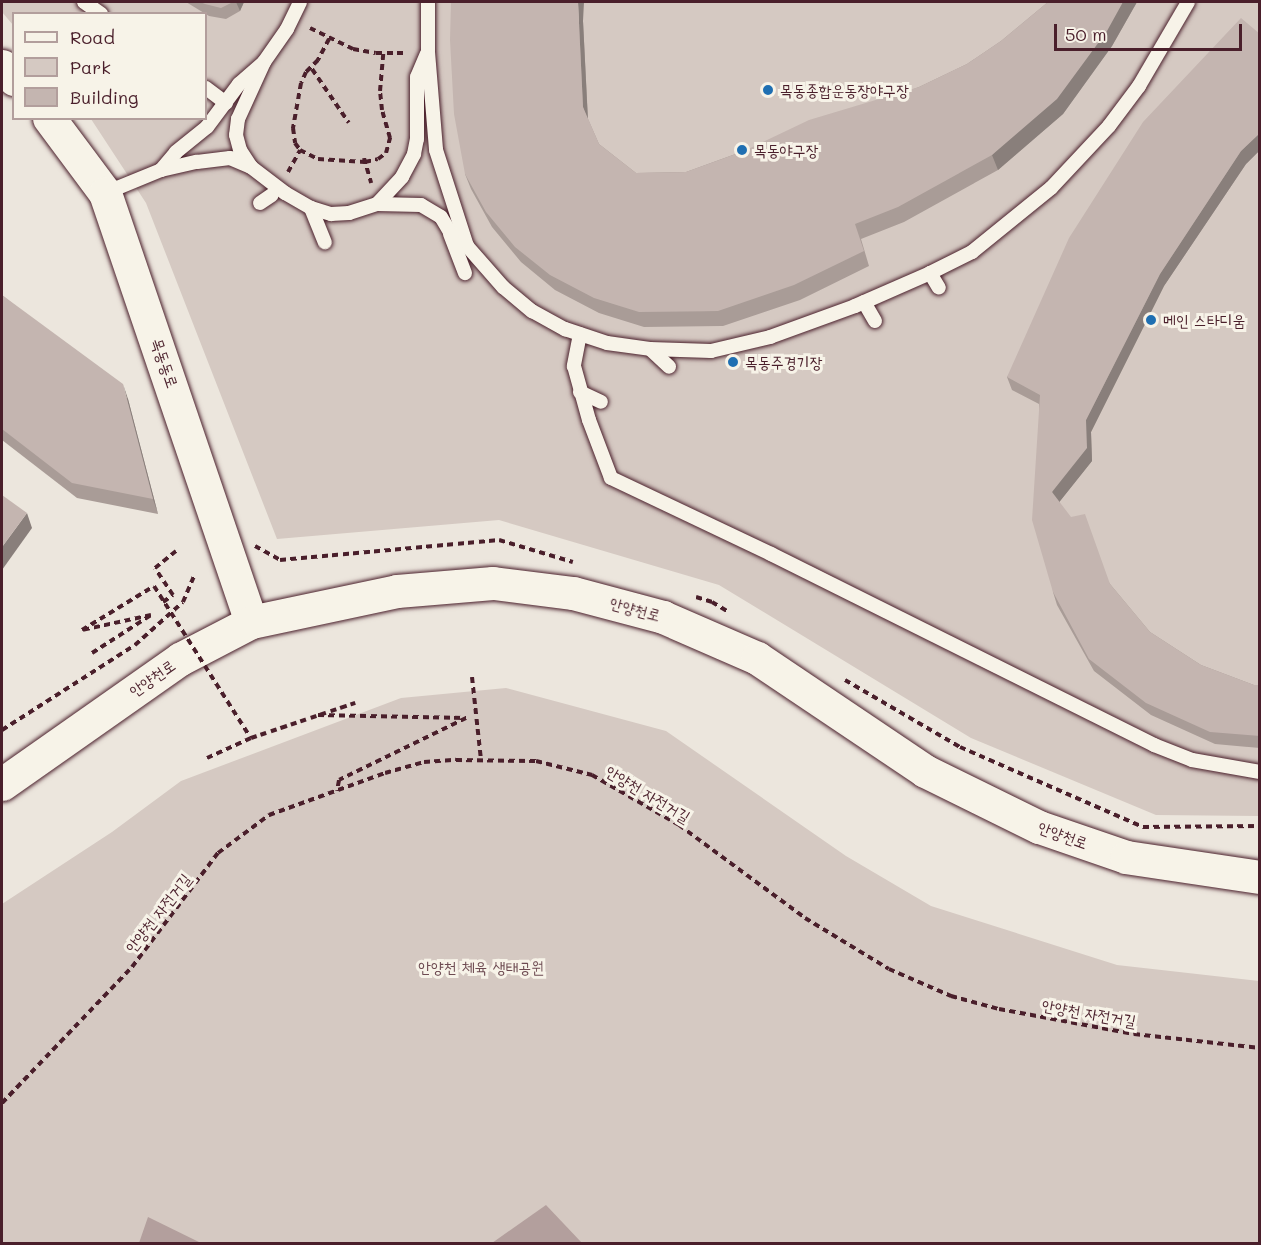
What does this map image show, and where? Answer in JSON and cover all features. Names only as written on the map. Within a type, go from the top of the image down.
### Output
[{"type":"main road","name":"목동동로","points":[[50,120],[105,193],[251,622]]},
{"type":"main road","name":"안양천로","points":[[2,784],[180,659],[251,622],[397,591],[493,583],[573,593],[663,616],[756,658],[925,771],[1039,827],[1126,857],[1260,877]]},
{"type":"lane","points":[[84,2],[98,12]]},
{"type":"lane","points":[[300,2],[287,29],[264,62],[238,119],[236,135],[240,150],[251,166],[267,180],[311,208],[331,214],[349,213],[377,204],[421,206],[441,217],[450,232],[465,273]]},
{"type":"lane","points":[[428,2],[428,52],[435,150],[467,246]]},
{"type":"lane","points":[[450,232],[467,246],[503,287],[532,311],[580,334],[607,343],[650,350],[711,351],[770,337],[864,302],[972,252],[1051,188],[1084,154],[1139,86],[1188,2]]},
{"type":"lane","points":[[377,204],[402,177],[414,154],[417,139],[417,78],[428,52]]},
{"type":"lane","points":[[161,171],[176,152],[207,127],[239,84],[264,62]]},
{"type":"lane","points":[[207,89],[226,103]]},
{"type":"lane","points":[[105,193],[161,171],[196,162],[230,158],[251,166]]},
{"type":"lane","points":[[260,203],[272,195]]},
{"type":"lane","points":[[311,208],[325,242]]},
{"type":"lane","points":[[930,273],[939,288]]},
{"type":"lane","points":[[864,302],[875,321]]},
{"type":"lane","points":[[580,334],[574,366],[580,392],[611,478],[771,554],[1154,745],[1192,760],[1260,772]]},
{"type":"lane","points":[[650,350],[669,366]]},
{"type":"lane","points":[[580,392],[601,402]]},
{"type":"path","points":[[310,28],[353,49],[407,53]]},
{"type":"path","points":[[329,39],[312,69],[306,72],[300,83],[293,128],[295,143],[300,150],[318,159],[378,159],[386,153],[390,144],[380,91],[383,53]]},
{"type":"path","points":[[312,69],[349,123]]},
{"type":"path","points":[[284,177],[300,150]]},
{"type":"path","points":[[364,160],[373,190]]},
{"type":"path","points":[[164,602],[173,595],[155,568],[176,551]]},
{"type":"path","points":[[2,730],[135,645],[183,602],[195,574]]},
{"type":"path","points":[[92,653],[151,615],[82,630],[154,586],[251,738]]},
{"type":"path","points":[[472,677],[481,760]]},
{"type":"path","points":[[207,758],[251,738],[355,703]]},
{"type":"path","points":[[318,716],[466,718],[339,780],[337,791]]},
{"type":"path","name":"안양천 자전거길","points":[[2,1103],[132,967],[218,853],[269,815],[424,762],[536,761],[592,775],[679,825],[805,918],[889,969],[951,996],[999,1009],[1134,1034],[1260,1048]]},
{"type":"green space","name":"목동주경기장","points":[[2,2],[1259,2],[1259,816],[1156,815],[971,738],[719,585],[499,520],[277,539],[146,203],[92,120],[207,120],[207,12],[12,12],[12,24],[2,12]]},
{"type":"green space","name":"안양천 체육 생태공원","points":[[506,688],[666,731],[846,856],[931,906],[1117,965],[1259,981],[1259,1243],[2,1244],[2,904],[112,832],[181,781],[401,698]]},
{"type":"shaded area","points":[[546,1205],[582,1243],[492,1243]]},
{"type":"shaded area","points":[[148,1217],[201,1243],[139,1243]]},
{"type":"building","points":[[200,2],[233,2],[221,8]]},
{"type":"building","name":"목동야구장","points":[[451,2],[578,2],[583,107],[599,144],[636,173],[686,172],[744,151],[809,120],[919,87],[967,64],[1001,41],[1048,2],[1123,2],[1107,31],[1057,99],[992,155],[898,207],[855,224],[864,251],[794,285],[718,311],[639,312],[594,298],[550,275],[515,247],[486,212],[465,174],[454,114],[450,40]]},
{"type":"building","points":[[1241,18],[1260,34],[1260,133],[1241,151],[1160,274],[1086,420],[1087,448],[1052,492],[1071,517],[1085,514],[1110,584],[1150,632],[1201,665],[1254,685],[1260,685],[1260,736],[1210,732],[1146,703],[1089,659],[1053,592],[1032,520],[1040,395],[1007,377],[1069,238],[1143,122]]},
{"type":"building","points":[[2,295],[123,384],[153,499],[72,483],[2,429]]},
{"type":"building","points":[[2,495],[27,513],[2,547]]},
{"type":"place","name":"목동종합운동장야구장","points":[[768,90]]},
{"type":"place","name":"목동야구장","points":[[742,150]]},
{"type":"place","name":"메인 스타디움","points":[[1151,320]]},
{"type":"place","name":"목동주경기장","points":[[733,362]]}]
